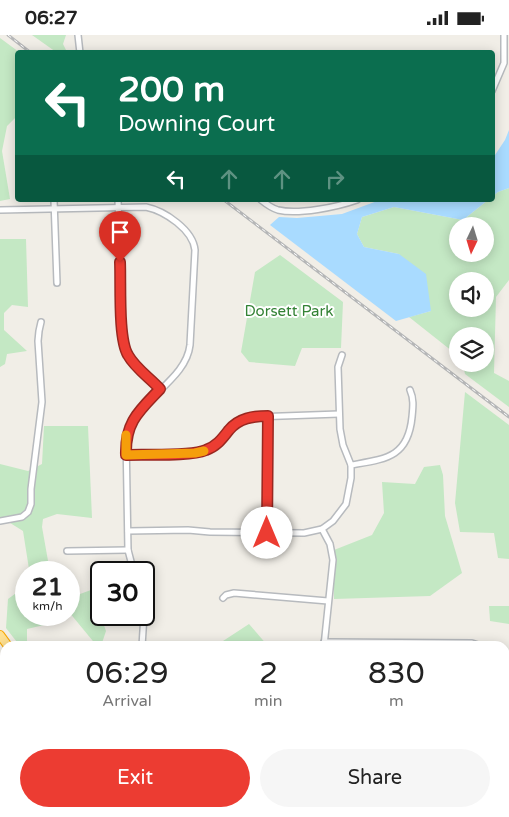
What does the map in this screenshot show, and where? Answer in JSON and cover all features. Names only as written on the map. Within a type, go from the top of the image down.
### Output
[{"type":"street","points":[[78,35],[80,50]]},
{"type":"street","points":[[495,84],[504,63],[504,35]]},
{"type":"street","points":[[54,202],[57,283]]},
{"type":"street","points":[[118,202],[123,344],[131,360],[160,389]]},
{"type":"street","points":[[264,202],[271,207],[290,212],[350,202]]},
{"type":"street","points":[[0,210],[141,207],[156,210],[167,216],[186,231],[194,244],[190,350],[181,368],[137,413],[126,437],[128,550],[131,561]]},
{"type":"street","points":[[0,521],[22,517],[28,513],[31,504],[31,489],[41,413],[38,331],[41,322]]},
{"type":"street","points":[[128,531],[188,530],[304,533],[322,529],[337,517],[346,503],[351,465],[341,438],[339,414],[338,367],[342,355]]},
{"type":"street","points":[[351,465],[386,458],[403,446],[408,438],[411,425],[413,401],[410,390]]},
{"type":"street","points":[[126,455],[202,451],[218,444],[232,427],[249,417],[339,414]]},
{"type":"street","points":[[267,533],[268,416]]},
{"type":"street","points":[[322,529],[330,544],[332,555],[324,641]]},
{"type":"street","points":[[67,551],[128,550]]},
{"type":"street","points":[[223,598],[234,593],[328,601]]},
{"type":"street","points":[[142,641],[143,626]]},
{"type":"green space","points":[[32,35],[66,35],[63,44],[66,50],[53,50]]},
{"type":"green space","points":[[0,38],[16,50],[15,118],[7,126],[2,151],[10,199],[0,201]]},
{"type":"green space","points":[[509,188],[509,280],[496,297],[494,373],[509,381],[509,407],[465,372],[494,372],[494,327],[449,327],[449,349],[409,317],[431,311],[399,254],[364,247],[357,234],[362,217],[394,207],[449,217],[449,263],[494,263],[494,217],[467,217],[486,202],[495,202],[495,194]]},
{"type":"green space","points":[[0,239],[26,239],[28,307],[12,305],[4,313],[4,330],[27,351],[7,354],[5,364],[0,367]]},
{"type":"green space","name":"Dorsett Park","points":[[280,255],[343,302],[341,348],[302,348],[295,366],[249,362],[241,352],[255,272]]},
{"type":"green space","points":[[465,392],[509,425],[509,559],[498,558],[494,533],[460,532],[455,503]]},
{"type":"green space","points":[[44,426],[88,426],[92,518],[57,514],[43,519],[42,527],[48,561],[28,561],[23,531],[7,521],[0,521],[0,464],[28,471],[42,464]]},
{"type":"green space","points":[[440,465],[443,475],[445,516],[462,573],[430,596],[334,599],[334,550],[372,535],[384,513],[382,482],[415,484],[424,467]]},
{"type":"green space","points":[[90,590],[90,626],[104,626],[106,631],[103,641],[93,641],[80,625],[80,594]]},
{"type":"green space","points":[[15,594],[15,626],[40,626],[27,629],[27,641],[16,641],[6,628],[8,599]]},
{"type":"green space","points":[[489,606],[509,606],[509,624],[490,621]]},
{"type":"green space","points":[[249,624],[264,641],[223,641]]},
{"type":"water","points":[[509,130],[509,188],[495,194],[495,155]]},
{"type":"water","points":[[375,202],[486,202],[467,217],[449,217],[394,207],[362,217],[357,234],[364,247],[399,254],[426,274],[431,311],[396,321],[270,225],[279,217],[297,218],[342,214]]},
{"type":"railway","points":[[8,35],[27,50]]},
{"type":"railway","points":[[227,202],[509,417]]},
{"type":"slow traffic","points":[[126,435],[126,455],[195,453],[204,451]]},
{"type":"route","points":[[120,262],[123,344],[128,357],[160,389],[137,413],[131,423],[125,443],[126,455],[195,453],[210,449],[218,444],[232,427],[240,421],[249,417],[268,416],[267,533]]}]
